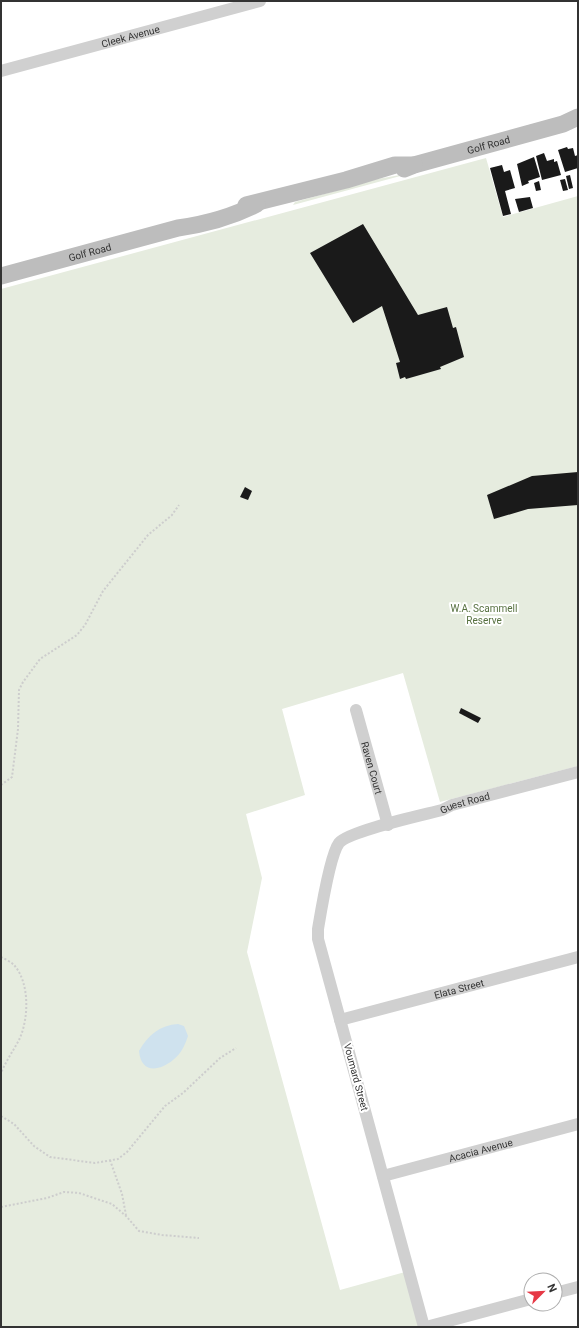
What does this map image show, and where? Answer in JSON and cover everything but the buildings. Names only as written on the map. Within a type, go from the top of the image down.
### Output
[{"type":"street","name":"Cleek Avenue","points":[[1,71],[260,1]]},
{"type":"street","name":"Golf Road","points":[[1,276],[178,228],[205,216],[257,204],[346,180],[380,176],[397,172],[414,165],[570,125],[578,117]]},
{"type":"street","name":"Raven Court","points":[[356,710],[388,825]]},
{"type":"street","name":"Guest Road","points":[[353,835],[442,810],[452,805],[578,772]]},
{"type":"street","name":"Voumard Street","points":[[353,835],[340,842],[334,854],[318,929],[320,946],[425,1327]]},
{"type":"street","name":"Elata Street","points":[[340,1020],[578,957]]},
{"type":"street","name":"Acacia Avenue","points":[[383,1176],[578,1124]]},
{"type":"street","points":[[563,1291],[578,1287]]},
{"type":"street","points":[[425,1327],[523,1301]]},
{"type":"path","points":[[1,785],[12,777],[18,729],[19,690],[23,682],[40,659],[77,635],[85,625],[107,586],[148,535],[172,515],[179,505]]},
{"type":"path","points":[[1,957],[13,964],[20,974],[26,995],[25,1017],[19,1038],[1,1073]]},
{"type":"path","points":[[1,1115],[14,1124],[34,1146],[50,1157],[95,1163],[118,1159],[127,1152],[165,1106],[183,1093],[220,1058],[236,1048]]},
{"type":"path","points":[[110,1160],[122,1194],[126,1216]]},
{"type":"path","points":[[1,1207],[47,1198],[64,1192],[79,1193],[112,1204],[126,1216],[139,1231],[162,1235],[199,1238]]},
{"type":"green space","name":"W.A. Scammell Reserve","points":[[486,158],[503,217],[578,196],[578,766],[440,802],[403,673],[282,709],[305,795],[246,814],[262,878],[247,952],[340,1290],[405,1272],[420,1327],[1,1327],[1,289]]},
{"type":"green space","points":[[404,175],[293,205],[295,202],[346,188],[349,184]]},
{"type":"water","points":[[178,1024],[184,1026],[188,1036],[184,1046],[176,1058],[162,1067],[147,1067],[140,1058],[139,1051],[146,1040],[155,1032],[166,1026]]}]
